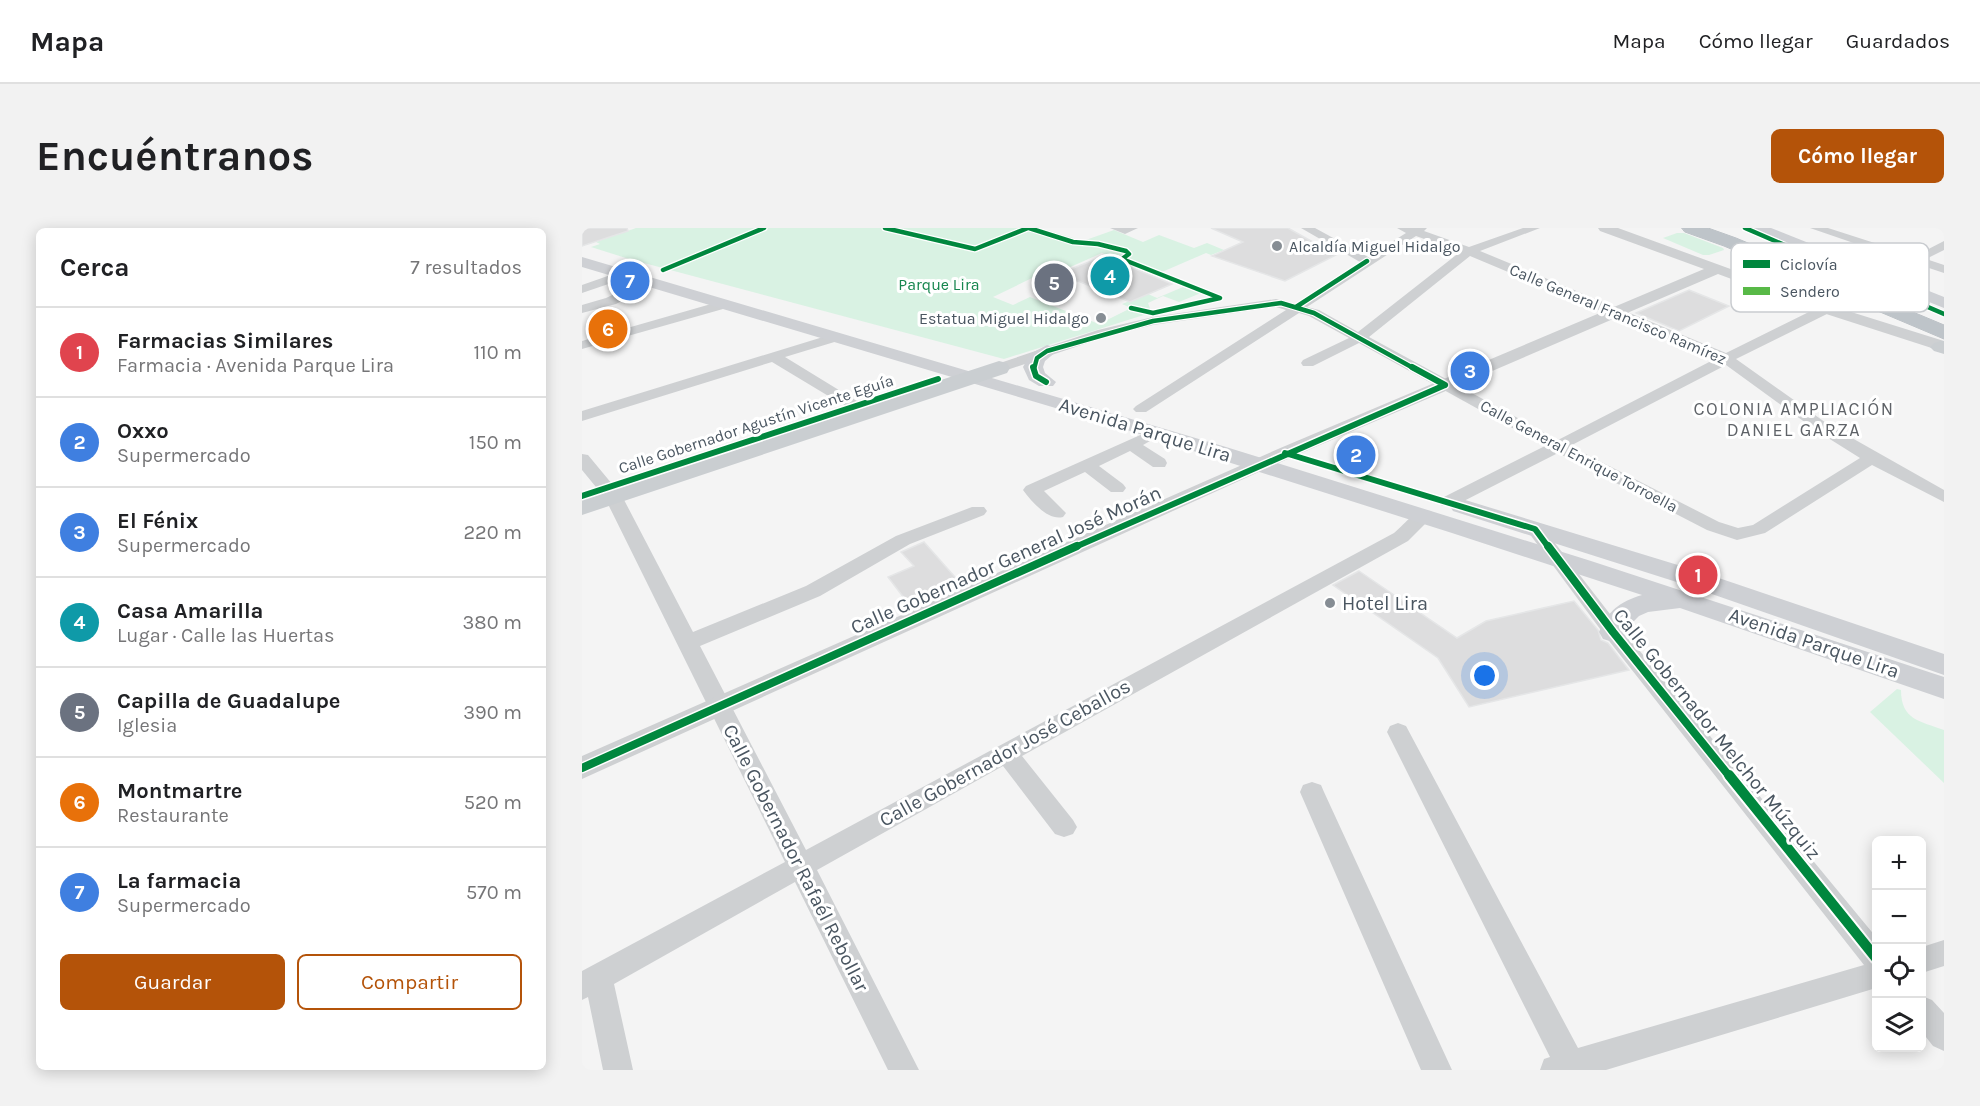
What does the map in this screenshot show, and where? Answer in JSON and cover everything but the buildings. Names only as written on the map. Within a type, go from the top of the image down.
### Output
[{"type":"highway","points":[[1691,228],[1732,243]]},
{"type":"highway","points":[[1699,228],[1739,243]]},
{"type":"highway","points":[[1722,228],[1759,243]]},
{"type":"highway","points":[[1732,228],[1769,243]]},
{"type":"highway","points":[[1929,308],[1944,314]]},
{"type":"highway","points":[[1883,312],[1944,340]]},
{"type":"highway","points":[[1885,312],[1944,340]]},
{"type":"highway","points":[[1927,312],[1944,319]]},
{"type":"main road","points":[[1682,228],[1731,246]]},
{"type":"main road","points":[[1757,228],[1794,243]]},
{"type":"main road","name":"Avenida Parque Lira","points":[[582,250],[663,270],[1156,433],[1554,556],[1944,688]]},
{"type":"main road","name":"Avenida Parque Lira","points":[[582,262],[836,337],[966,369]]},
{"type":"main road","points":[[1929,297],[1944,303]]},
{"type":"main road","points":[[1880,312],[1944,340]]},
{"type":"main road","points":[[1046,382],[1036,376],[1033,367],[1037,358],[1047,351]]},
{"type":"main road","name":"Avenida Parque Lira","points":[[999,368],[1448,502],[1695,579],[1944,664]]},
{"type":"main road","name":"Calle Gobernador Agustín Vicente Eguía","points":[[582,496],[609,492],[966,369],[999,368]]},
{"type":"main road","name":"Calle Gobernador Agustín Vicente Eguía","points":[[582,507],[609,492],[966,369]]},
{"type":"main road","points":[[1613,632],[1622,614],[1637,605],[1652,601],[1688,600]]},
{"type":"street","points":[[1307,228],[1366,261]]},
{"type":"street","points":[[1308,363],[1359,338],[1468,251],[1534,228]]},
{"type":"street","points":[[1605,228],[1731,274]]},
{"type":"street","points":[[1816,228],[1863,243]]},
{"type":"street","points":[[1141,409],[1414,229]]},
{"type":"street","name":"Calle General Francisco Ramírez","points":[[1414,229],[1725,358],[1823,428],[1944,497]]},
{"type":"street","points":[[1929,253],[1944,245]]},
{"type":"street","points":[[1929,264],[1944,269]]},
{"type":"street","name":"Calle Gobernador General José Morán","points":[[582,768],[1285,453],[1718,269]]},
{"type":"street","points":[[582,289],[622,275]]},
{"type":"street","points":[[582,309],[611,301],[648,282]]},
{"type":"street","name":"Calle Gobernador Agustín Vicente Eguía","points":[[999,368],[1047,351],[1153,321],[1268,303],[1296,307]]},
{"type":"street","points":[[582,345],[725,304]]},
{"type":"street","name":"Calle General Enrique Torroella","points":[[1296,307],[1314,313],[1558,447],[1713,526],[1737,534],[1758,529],[1872,458]]},
{"type":"street","points":[[1448,502],[1558,447],[1725,358],[1820,312]]},
{"type":"street","points":[[1837,312],[1944,340]]},
{"type":"street","points":[[582,416],[836,337]]},
{"type":"street","points":[[774,357],[855,406]]},
{"type":"street","points":[[1057,513],[1032,490],[1156,433]]},
{"type":"street","points":[[1131,444],[1159,463]]},
{"type":"street","name":"Calle Gobernador Rafaél Rebollar","points":[[582,459],[609,492],[801,864],[904,1070]]},
{"type":"street","points":[[1086,464],[1117,488]]},
{"type":"street","points":[[686,643],[813,591],[903,540],[978,511]]},
{"type":"street","name":"Calle Gobernador José Ceballos","points":[[590,981],[1401,537],[1425,515]]},
{"type":"street","name":"Calle Gobernador Melchor Múzquiz","points":[[1535,529],[1613,632],[1872,953]]},
{"type":"street","points":[[1398,732],[1563,1068],[1872,976]]},
{"type":"street","points":[[1006,753],[1064,827]]},
{"type":"street","points":[[1312,792],[1437,1070]]},
{"type":"street","points":[[1926,959],[1944,953]]},
{"type":"street","points":[[590,981],[618,1070]]},
{"type":"street","points":[[1926,1015],[1944,1036]]},
{"type":"green space","name":"Parque Lira","points":[[636,228],[1040,228],[1083,241],[1114,230],[1143,242],[1159,235],[1194,248],[1207,243],[1224,250],[1211,255],[1206,253],[1155,275],[1102,253],[1068,268],[1059,265],[993,297],[1013,305],[1030,297],[1099,324],[1131,308],[1122,304],[1148,294],[1157,298],[1183,287],[1201,293],[1179,302],[1163,296],[1148,303],[1151,311],[1147,314],[1004,359],[591,247],[600,244],[596,242]]},
{"type":"green space","points":[[1684,233],[1724,250],[1703,255],[1663,238]]},
{"type":"green space","points":[[1897,689],[1901,690],[1904,708],[1908,713],[1920,721],[1944,730],[1944,783],[1870,712]]},
{"type":"cycle path","points":[[663,270],[764,228]]},
{"type":"cycle path","points":[[885,228],[975,249],[1028,228]]},
{"type":"cycle path","points":[[1029,228],[1073,242],[1098,244],[1126,251],[1129,254],[1122,259],[1220,298],[1153,313],[1131,308]]},
{"type":"cycle path","points":[[1745,228],[1780,243]]},
{"type":"cycle path","points":[[1296,307],[1367,261]]},
{"type":"cycle path","points":[[1046,382],[1036,376],[1033,367],[1037,358],[1047,351],[1153,321],[1281,303],[1314,313],[1445,385]]},
{"type":"cycle path","points":[[1929,308],[1944,314]]},
{"type":"cycle path","points":[[582,496],[938,379]]},
{"type":"cycle path","points":[[582,768],[1244,471],[1445,385]]},
{"type":"cycle path","points":[[1285,453],[1535,529],[1613,632],[1872,953]]},
{"type":"place","name":"Alcaldía Miguel Hidalgo","points":[[1277,246]]},
{"type":"place","name":"Casa Amarilla","points":[[1110,276]]},
{"type":"place","name":"La farmacia","points":[[630,281]]},
{"type":"place","name":"Capilla de Guadalupe","points":[[1054,283]]},
{"type":"place","name":"Estatua Miguel Hidalgo","points":[[1101,318]]},
{"type":"place","name":"Montmartre","points":[[608,329]]},
{"type":"place","name":"El Fénix","points":[[1470,371]]},
{"type":"place","name":"Oxxo","points":[[1356,455]]},
{"type":"place","name":"Farmacias Similares","points":[[1698,575]]},
{"type":"place","name":"Hotel Lira","points":[[1330,603]]},
{"type":"district","name":"COLONIA AMPLIACIÓN DANIEL GARZA","points":[[1794,420]]}]
